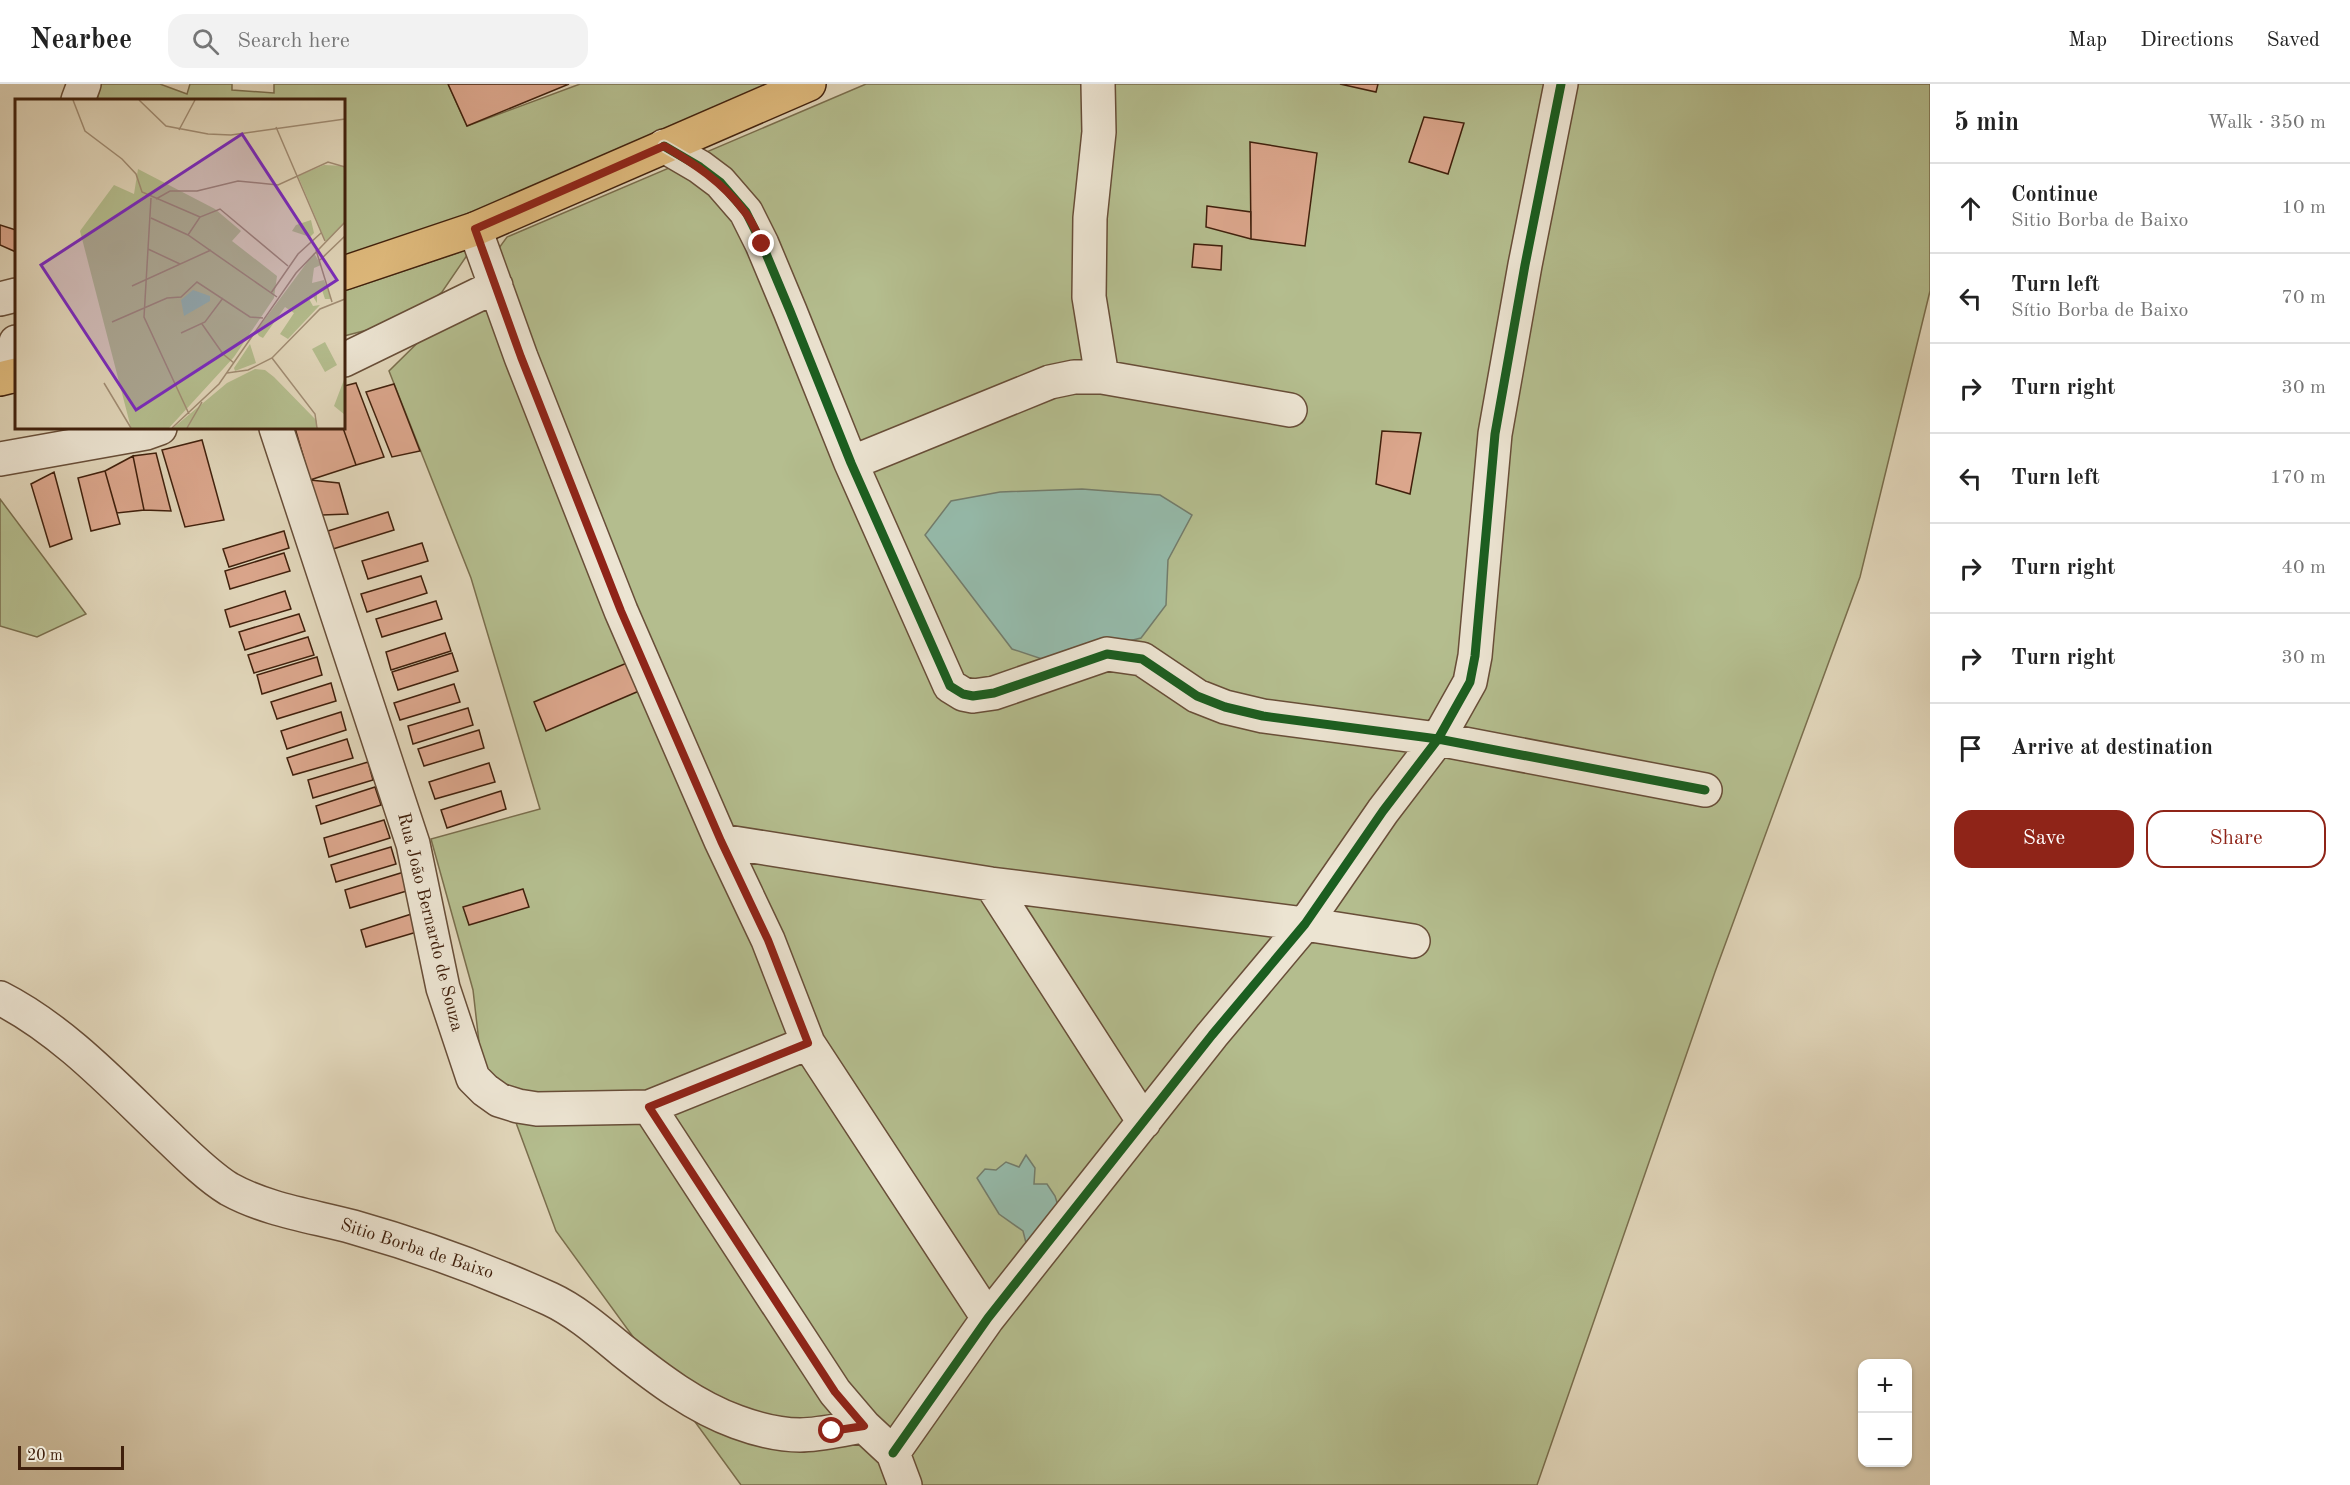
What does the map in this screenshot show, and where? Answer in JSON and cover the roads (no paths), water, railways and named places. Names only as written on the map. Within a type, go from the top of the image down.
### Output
[{"type":"main road","points":[[345,273],[475,229],[809,84]]},
{"type":"street","points":[[78,99],[84,84]]},
{"type":"street","points":[[1098,84],[1099,132],[1090,218],[1089,297],[1102,377]]},
{"type":"street","points":[[893,1453],[988,1318],[1212,1035],[1305,924],[1383,811],[1438,739],[1470,682],[1475,656],[1495,434],[1525,265],[1561,84]]},
{"type":"street","points":[[664,146],[700,167],[720,182],[746,212],[790,310],[851,463],[950,686],[963,694],[974,696],[994,693],[1107,654],[1124,655],[1142,659],[1197,696],[1225,707],[1263,716],[1438,739],[1705,790]]},
{"type":"street","points":[[475,229],[521,357],[621,611],[721,841],[768,940],[808,1043],[988,1318]]},
{"type":"street","points":[[345,360],[496,286]]},
{"type":"street","points":[[0,299],[15,296]]},
{"type":"street","points":[[9,377],[15,347]]},
{"type":"street","points":[[851,463],[1050,382],[1074,377],[1102,377],[1290,410]]},
{"type":"street","points":[[0,459],[156,429]]},
{"type":"street","name":"Rua João Bernardo de Souza","points":[[276,429],[413,844],[443,988],[473,1078],[499,1100],[518,1106],[537,1109],[649,1107],[808,1043]]},
{"type":"street","points":[[721,841],[991,884],[1305,924],[1413,941]]},
{"type":"street","points":[[991,884],[1144,1122]]},
{"type":"street","name":"Sitio Borba de Baixo","points":[[0,998],[19,1008],[64,1042],[115,1086],[184,1152],[228,1188],[275,1207],[428,1251],[501,1277],[554,1301],[595,1328],[639,1364],[697,1403],[735,1421],[771,1432],[800,1435],[864,1426]]},
{"type":"street","points":[[649,1107],[835,1392],[864,1426],[893,1453],[905,1485]]}]
